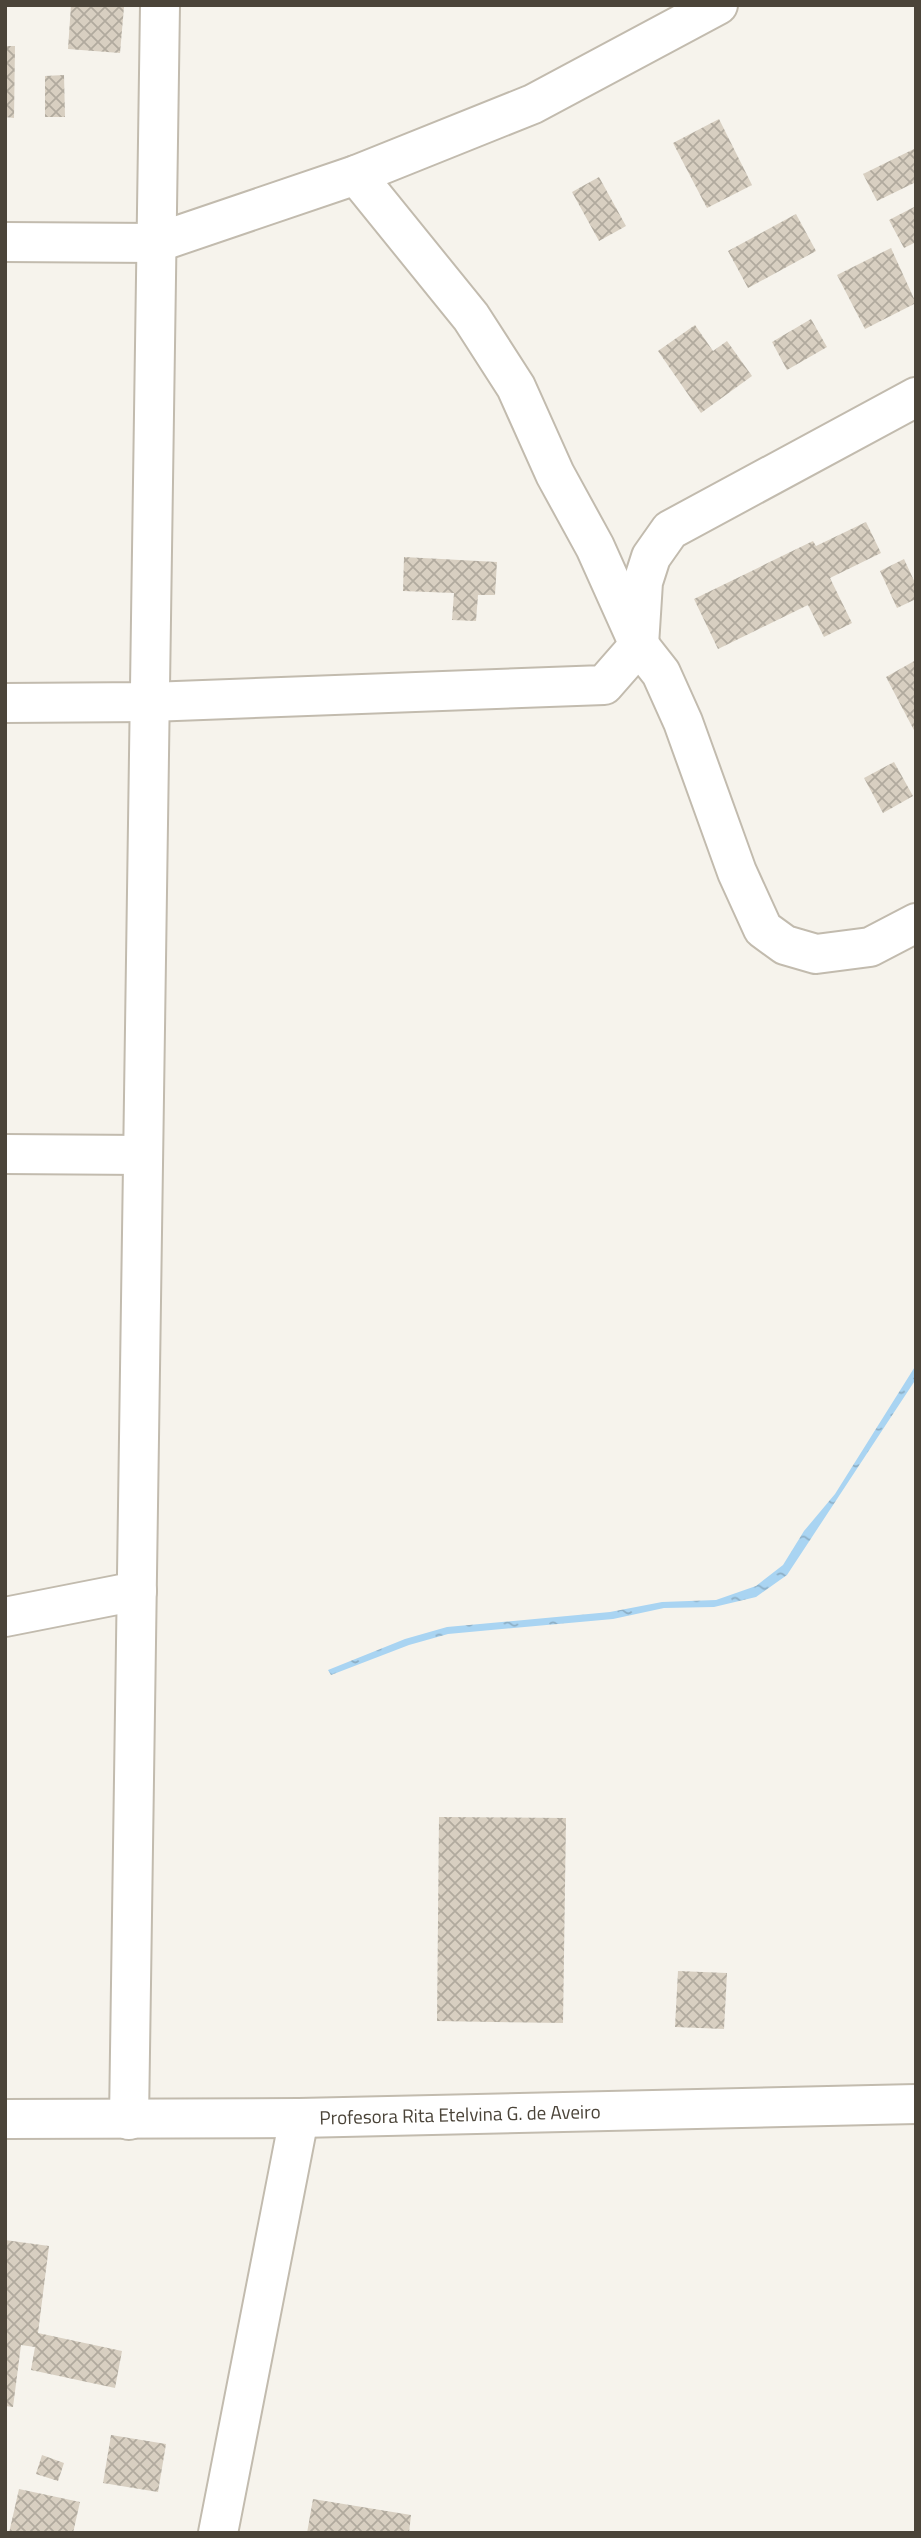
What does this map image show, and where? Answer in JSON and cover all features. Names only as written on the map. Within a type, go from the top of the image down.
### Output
[{"type":"street","points":[[129,2120],[160,5]]},
{"type":"street","points":[[5,242],[156,243],[356,175],[533,104],[718,5]]},
{"type":"street","points":[[356,175],[471,317],[516,387],[639,645],[661,673],[683,722],[737,872],[763,929],[785,945],[816,954],[870,947],[916,923]]},
{"type":"street","points":[[5,703],[150,702],[604,685],[613,678],[639,645],[643,582],[652,556],[670,530],[916,397]]},
{"type":"street","points":[[5,1154],[143,1155]]},
{"type":"street","points":[[5,1617],[137,1591]]},
{"type":"street","name":"Profesora Rita Etelvina G. de Aveiro","points":[[5,2119],[299,2118],[916,2104]]},
{"type":"street","points":[[218,2533],[299,2118]]},
{"type":"water","points":[[916,1365],[916,1379],[787,1575],[756,1597],[714,1607],[664,1608],[613,1619],[448,1634],[409,1645],[331,1675],[328,1670],[405,1639],[447,1627],[610,1612],[662,1602],[716,1600],[756,1586],[783,1565],[804,1531],[835,1494]]},
{"type":"building","points":[[71,5],[124,7],[120,53],[68,49]]},
{"type":"building","points":[[5,46],[15,46],[14,118],[5,117]]},
{"type":"building","points":[[64,75],[65,117],[45,117],[45,76]]},
{"type":"building","points":[[719,119],[752,185],[707,208],[673,143]]},
{"type":"building","points":[[916,148],[916,182],[877,201],[863,174]]},
{"type":"building","points":[[599,177],[626,226],[599,241],[572,192]]},
{"type":"building","points":[[916,206],[916,242],[904,248],[889,220]]},
{"type":"building","points":[[796,214],[816,251],[748,288],[728,251]]},
{"type":"building","points":[[891,248],[916,303],[865,329],[837,275]]},
{"type":"building","points":[[811,319],[827,347],[787,370],[772,342]]},
{"type":"building","points":[[695,325],[713,351],[727,341],[752,376],[701,413],[658,351]]},
{"type":"building","points":[[866,522],[881,553],[830,578],[852,623],[824,637],[808,605],[718,649],[694,599],[813,541],[816,546]]},
{"type":"building","points":[[404,557],[497,562],[495,595],[478,595],[476,621],[452,620],[454,593],[403,591]]},
{"type":"building","points":[[904,559],[916,585],[916,599],[897,608],[880,571]]},
{"type":"building","points":[[916,660],[916,734],[886,677]]},
{"type":"building","points":[[894,762],[913,796],[883,813],[864,778]]},
{"type":"building","points":[[439,1817],[566,1818],[563,2023],[437,2021]]},
{"type":"building","points":[[678,1971],[727,1973],[724,2029],[675,2027]]},
{"type":"building","points":[[5,2240],[49,2246],[38,2333],[122,2351],[115,2388],[31,2370],[35,2347],[21,2345],[13,2407],[5,2406]]},
{"type":"building","points":[[111,2435],[166,2444],[158,2492],[103,2483]]},
{"type":"building","points":[[42,2455],[64,2463],[58,2481],[36,2474]]},
{"type":"building","points":[[19,2489],[80,2502],[73,2533],[9,2533]]},
{"type":"building","points":[[313,2499],[411,2515],[409,2533],[307,2533]]}]
